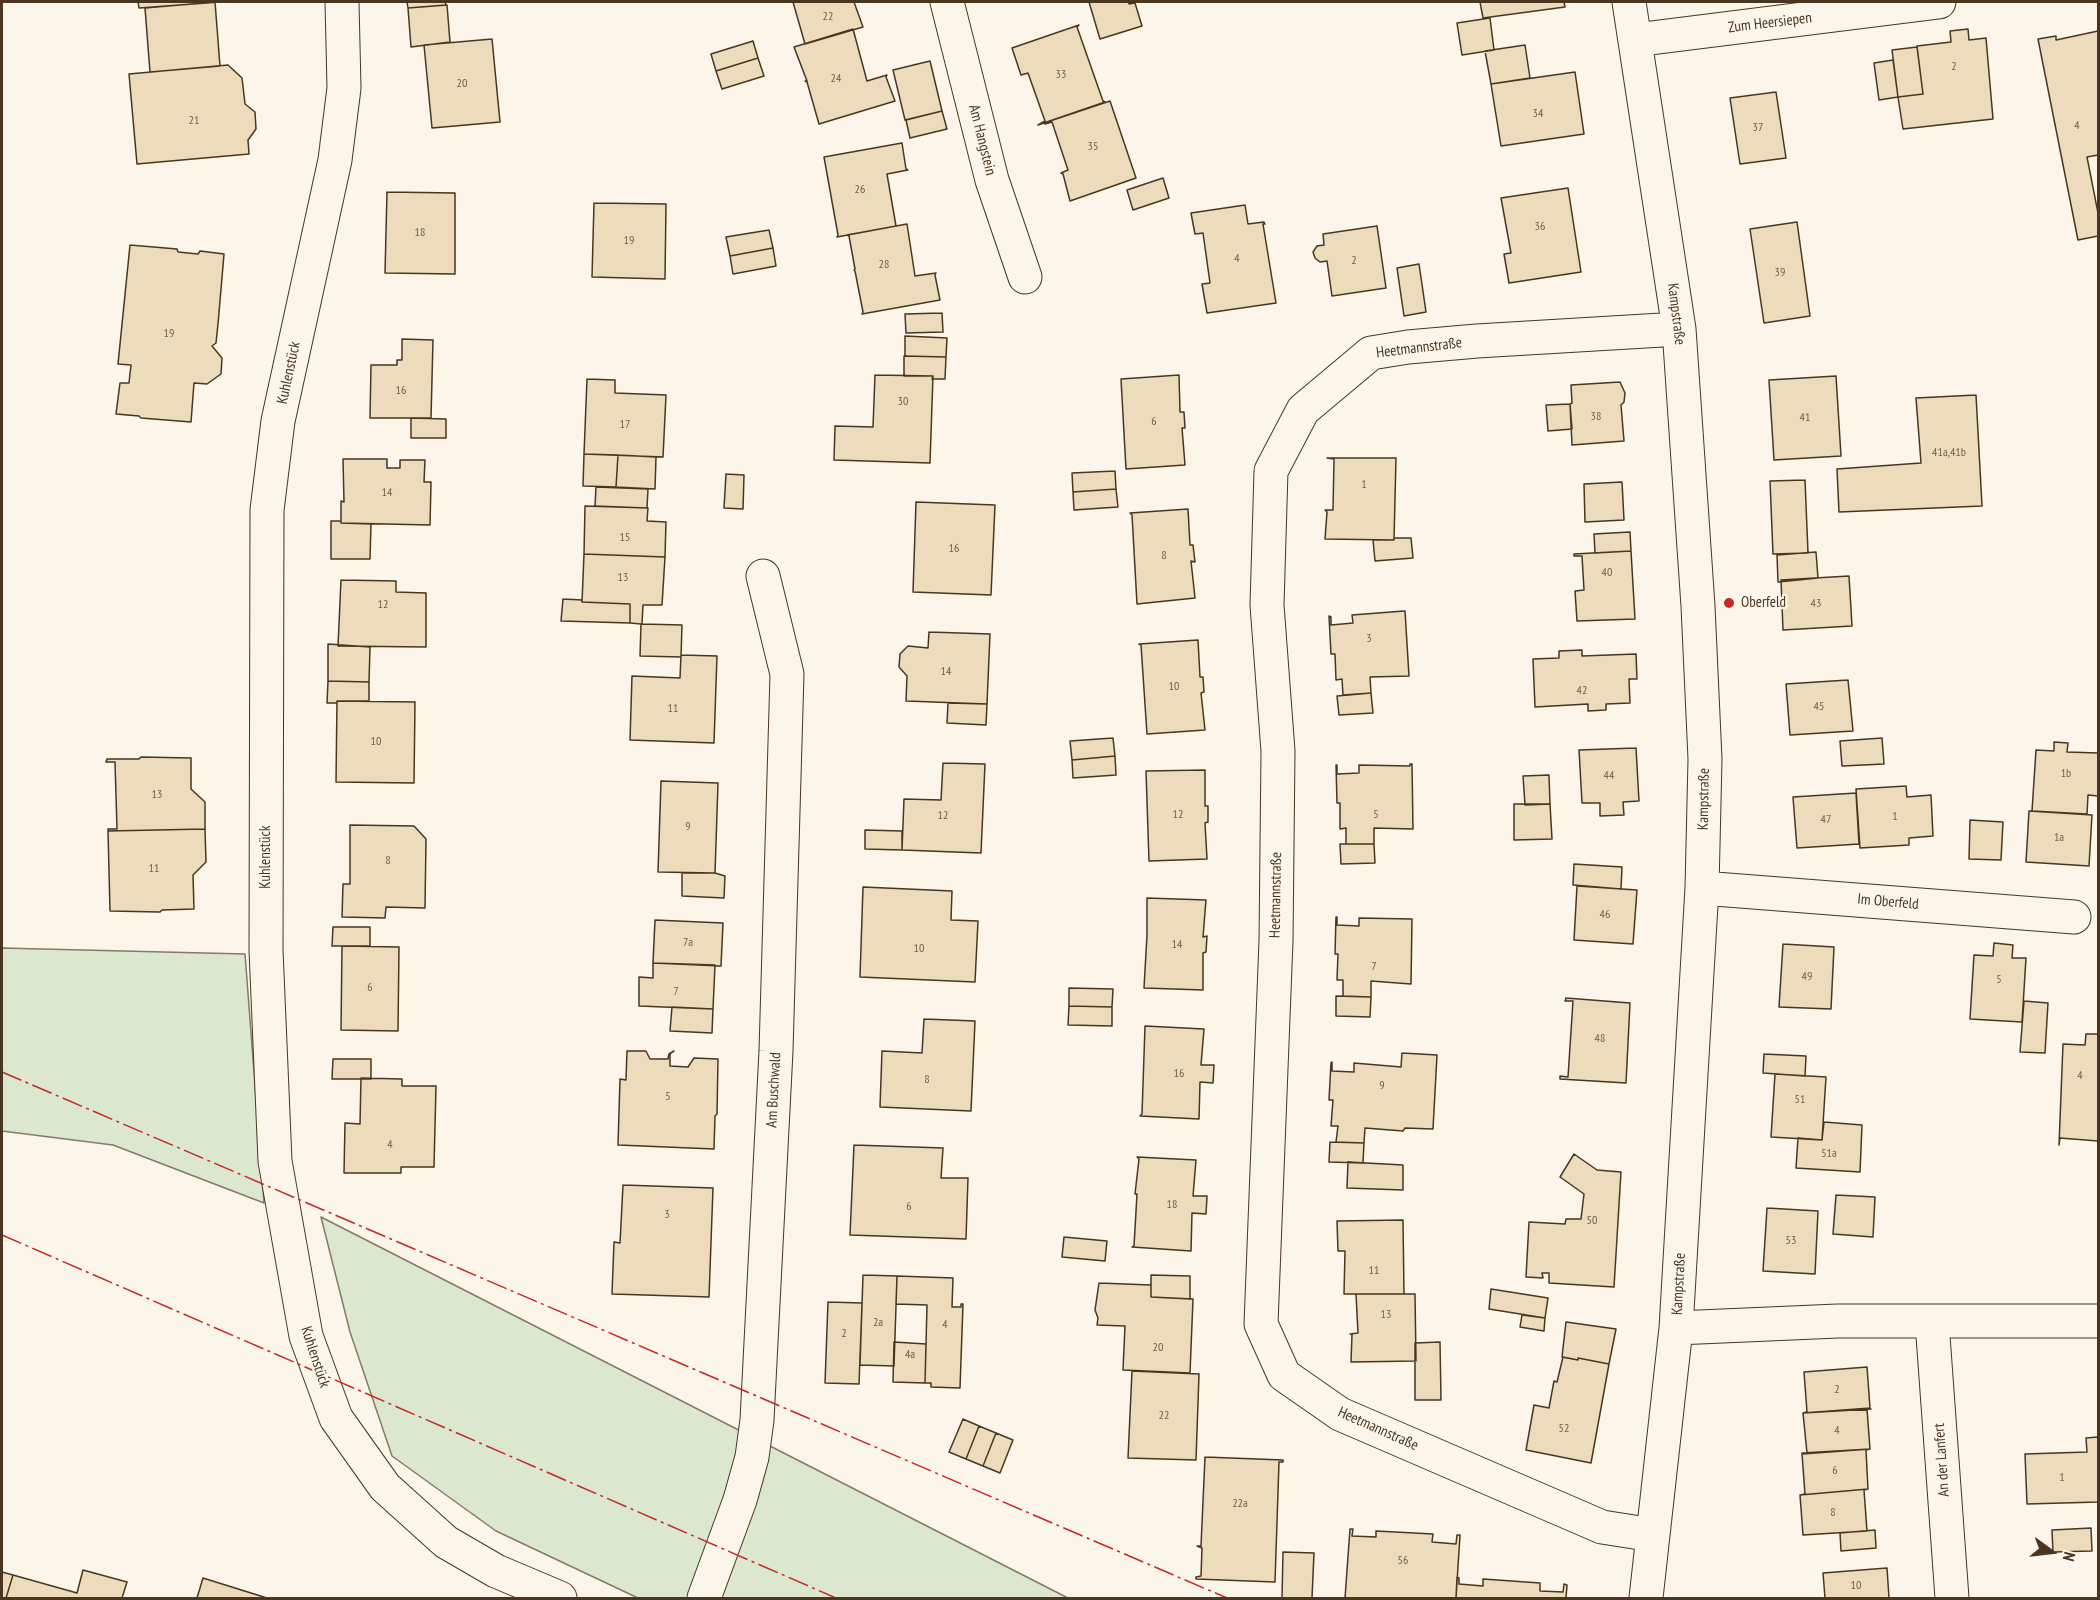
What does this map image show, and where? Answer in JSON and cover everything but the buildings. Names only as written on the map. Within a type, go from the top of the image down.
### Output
[{"type":"street","name":"Kuhlenstück","points":[[342,2],[344,88],[335,160],[278,422],[267,510],[266,950],[275,1161],[306,1336],[336,1418],[385,1487],[446,1542],[496,1571],[560,1599]]},
{"type":"street","name":"Am Hangstein","points":[[947,2],[992,180],[1025,277]]},
{"type":"street","name":"Kampstraße","points":[[1629,2],[1679,329],[1698,606],[1705,759],[1702,888],[1676,1328],[1646,1599]]},
{"type":"street","name":"Zum Heersiepen","points":[[1635,40],[1939,2]]},
{"type":"street","name":"Heetmannstraße","points":[[1653,1535],[1602,1527],[1340,1414],[1284,1375],[1261,1324],[1276,941],[1278,751],[1267,606],[1271,471],[1303,410],[1371,353],[1477,341],[1679,329]]},
{"type":"street","name":"Am Buschwald","points":[[704,1599],[740,1500],[752,1457],[757,1420],[776,1050],[788,675],[763,576]]},
{"type":"street","name":"Im Oberfeld","points":[[1702,888],[2074,917]]},
{"type":"street","points":[[1676,1328],[1838,1321],[2098,1320]]},
{"type":"street","name":"An der Lanfert","points":[[1932,1322],[1953,1599]]},
{"type":"green space","points":[[2,948],[245,954],[264,1203],[113,1145],[2,1131]]},
{"type":"green space","points":[[321,1217],[1068,1598],[638,1598],[496,1531],[392,1456],[350,1332]]},
{"type":"power","points":[[2,1072],[1227,1598]]},
{"type":"power","points":[[2,1235],[836,1598]]},
{"type":"place","name":"Oberfeld","points":[[1729,603]]}]
